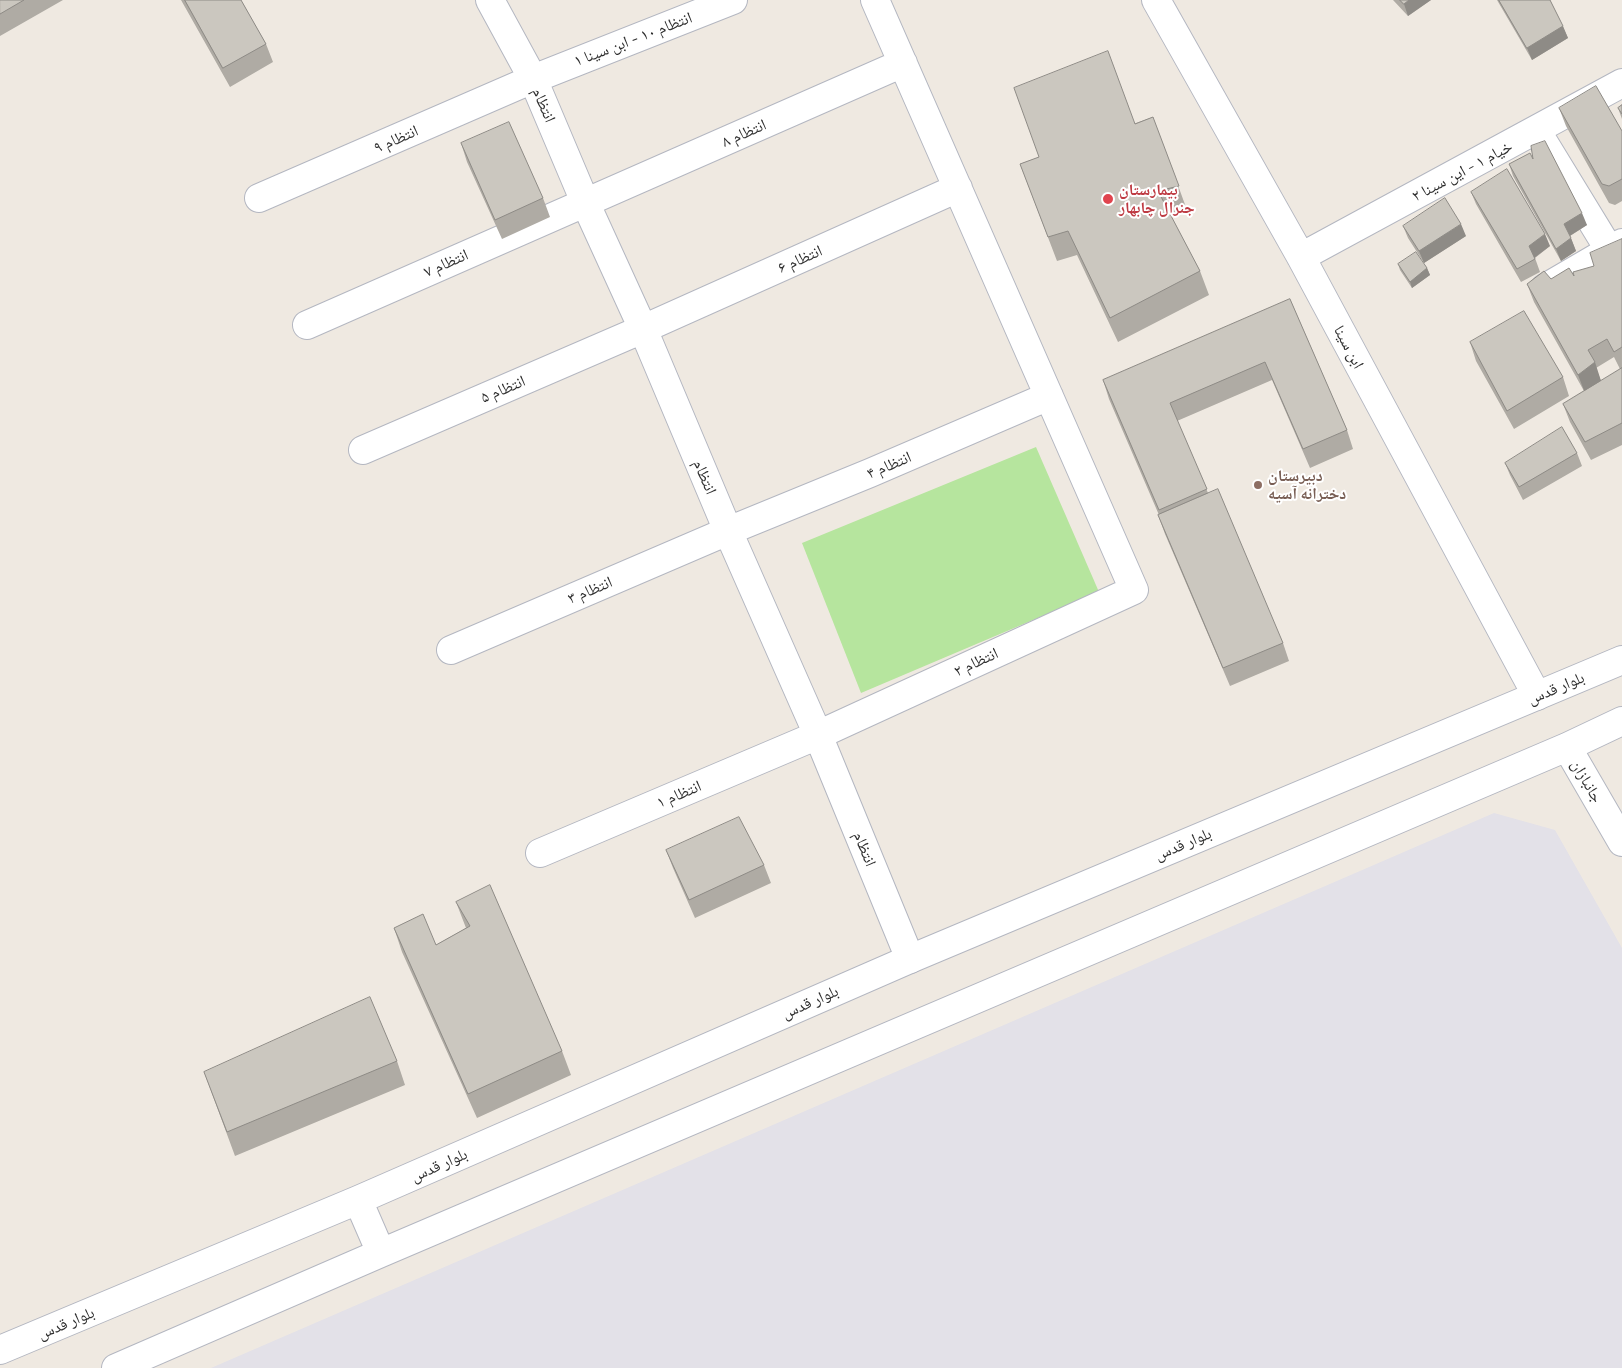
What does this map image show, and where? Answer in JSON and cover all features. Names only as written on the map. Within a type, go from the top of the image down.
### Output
[{"type":"street","name":"انتظام","points":[[490,0],[533,79],[728,531],[818,734],[910,959]]},
{"type":"street","name":"انتظام ۱۰ - ابن سینا ۱","points":[[533,79],[733,0]]},
{"type":"street","points":[[875,0],[1050,396]]},
{"type":"street","name":"ابن سینا","points":[[1156,0],[1301,257],[1538,696]]},
{"type":"street","name":"انتظام ۸","points":[[586,202],[903,63]]},
{"type":"street","name":"انتظام ۹","points":[[259,198],[533,79]]},
{"type":"street","name":"خیام ۱ - این سینا ۲","points":[[1301,257],[1622,83]]},
{"type":"street","points":[[1536,131],[1616,247],[1544,288]]},
{"type":"street","name":"انتظام ۶","points":[[642,329],[958,188]]},
{"type":"street","name":"انتظام ۷","points":[[307,325],[586,202]]},
{"type":"street","name":"انتظام ۵","points":[[363,450],[642,329]]},
{"type":"street","name":"انتظام ۴","points":[[728,531],[1050,396]]},
{"type":"street","name":"انتظام ۲","points":[[818,734],[1134,590],[1050,396]]},
{"type":"street","name":"انتظام ۳","points":[[451,650],[728,531]]},
{"type":"street","name":"بلوار قدس","points":[[0,1350],[358,1200],[910,959],[1622,660]]},
{"type":"street","points":[[116,1368],[382,1252],[1567,747],[1622,721]]},
{"type":"street","name":"انتظام ۱","points":[[540,853],[818,734]]},
{"type":"street","name":"جانبازان","points":[[1567,747],[1622,842]]},
{"type":"street","points":[[358,1200],[382,1252]]},
{"type":"shaded area","points":[[1494,813],[1555,830],[1622,948],[1622,1368],[211,1368]]},
{"type":"green space","points":[[1036,447],[1099,592],[861,693],[802,543]]},
{"type":"building","points":[[0,0],[24,0],[0,14]]},
{"type":"building","points":[[185,0],[241,0],[266,44],[223,68]]},
{"type":"building","points":[[1400,0],[1409,0],[1404,4]]},
{"type":"building","points":[[1499,0],[1550,0],[1563,26],[1527,48]]},
{"type":"building","name":"بیمارستان جنرال چابهار","points":[[1108,51],[1135,124],[1153,117],[1179,186],[1158,191],[1200,271],[1110,318],[1068,231],[1048,237],[1020,164],[1039,157],[1014,88]]},
{"type":"building","points":[[1596,86],[1622,131],[1622,179],[1609,186],[1602,184],[1559,108]]},
{"type":"building","points":[[1622,105],[1622,114],[1618,108]]},
{"type":"building","points":[[509,122],[543,198],[495,220],[461,143]]},
{"type":"building","points":[[1545,141],[1582,213],[1564,224],[1571,238],[1556,249],[1509,164],[1530,153],[1533,159],[1531,146]]},
{"type":"building","points":[[1507,169],[1545,234],[1529,246],[1535,259],[1517,269],[1471,192]]},
{"type":"building","points":[[1445,198],[1461,224],[1419,251],[1403,226]]},
{"type":"building","points":[[1622,239],[1622,347],[1614,352],[1607,339],[1588,350],[1595,362],[1578,375],[1527,284],[1544,271],[1551,279],[1569,268],[1574,276],[1573,272],[1594,266],[1590,253]]},
{"type":"building","points":[[1416,252],[1427,268],[1410,282],[1398,264]]},
{"type":"building","points":[[1290,299],[1347,430],[1303,449],[1265,362],[1170,403],[1207,489],[1159,510],[1103,380]]},
{"type":"building","points":[[1524,311],[1563,377],[1507,411],[1470,342]]},
{"type":"building","points":[[1622,368],[1622,423],[1585,442],[1563,404]]},
{"type":"building","points":[[1562,427],[1577,453],[1519,487],[1505,463]]},
{"type":"building","points":[[1218,489],[1283,643],[1223,668],[1158,515]]},
{"type":"building","points":[[739,817],[764,865],[689,900],[666,850]]},
{"type":"building","points":[[490,885],[562,1051],[468,1094],[394,928],[423,914],[436,945],[470,926],[456,902]]},
{"type":"building","points":[[370,997],[397,1061],[227,1132],[204,1072]]},
{"type":"place","name":"بیمارستان جنرال چابهار","points":[[1108,199]]},
{"type":"place","name":"دبیرستان دخترانه آسیه","points":[[1258,485]]}]
